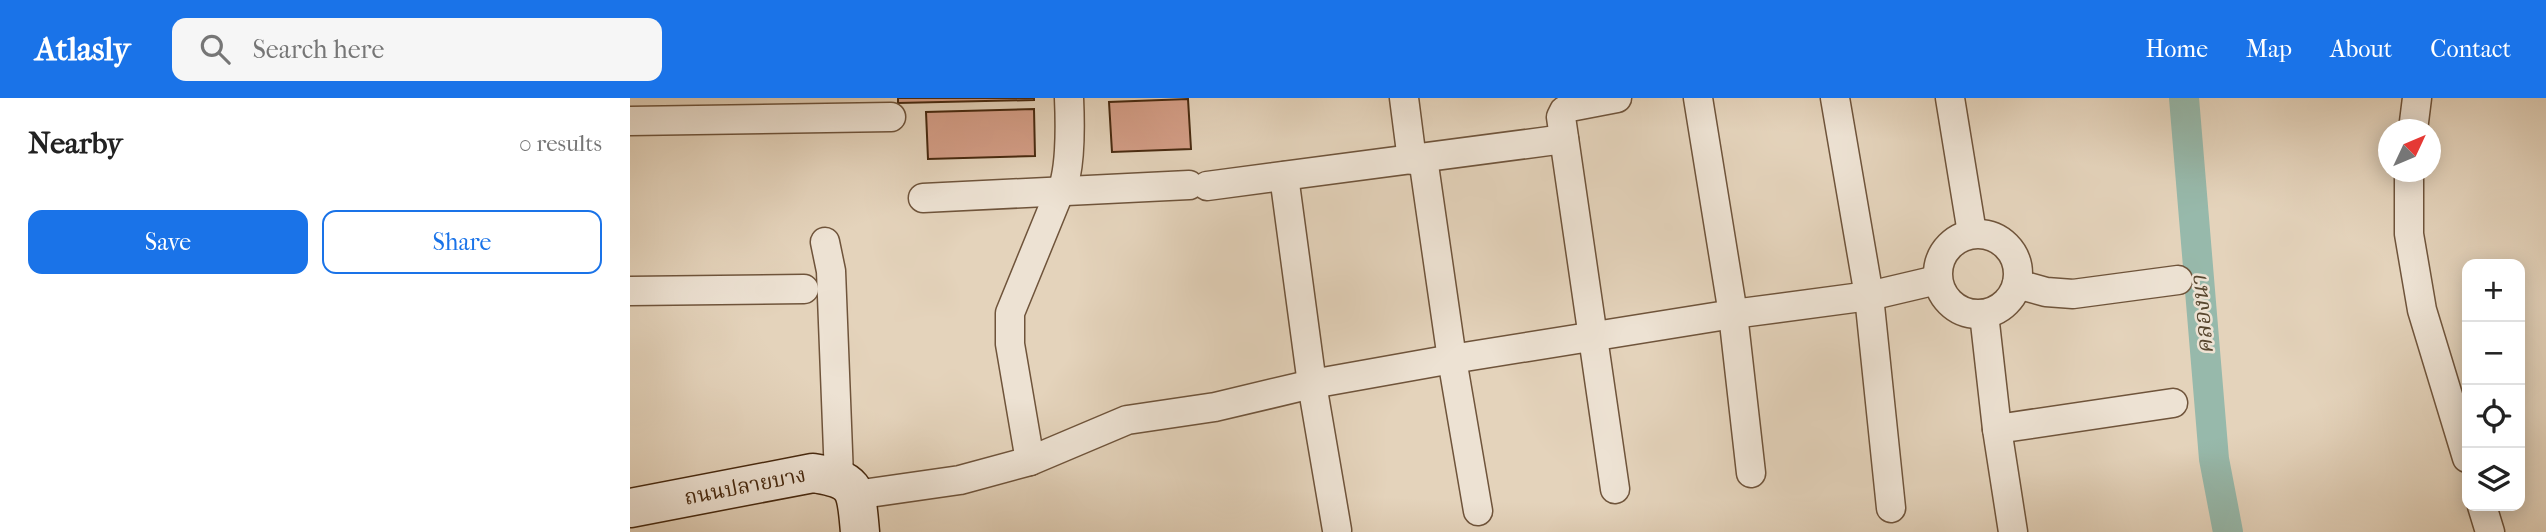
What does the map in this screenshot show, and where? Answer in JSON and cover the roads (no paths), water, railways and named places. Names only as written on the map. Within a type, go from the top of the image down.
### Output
[{"type":"street","points":[[1030,461],[1010,344],[1010,313],[1057,198],[1063,191],[1070,117],[1069,98]]},
{"type":"street","points":[[1404,98],[1418,159],[1478,511]]},
{"type":"street","points":[[1615,489],[1561,117],[1564,111],[1576,105],[1618,98]]},
{"type":"street","points":[[1698,98],[1733,314],[1751,472]]},
{"type":"street","points":[[1835,98],[1868,296],[1891,508]]},
{"type":"street","points":[[1950,98],[1972,233]]},
{"type":"street","points":[[2414,119],[2417,98]]},
{"type":"street","points":[[630,121],[891,117]]},
{"type":"street","points":[[923,198],[1198,186],[1564,139]]},
{"type":"street","points":[[1284,176],[1312,384],[1336,530]]},
{"type":"street","points":[[2409,182],[2409,234],[2422,310],[2464,448]]},
{"type":"street","points":[[1972,233],[1987,234],[2002,241],[2013,253],[2018,268],[2017,284],[2011,298],[1999,309],[1984,314],[1968,313],[1954,306],[1943,294],[1937,279],[1938,264],[1945,249],[1957,239],[1972,233]]},
{"type":"street","points":[[825,242],[831,271],[847,486],[860,532]]},
{"type":"street","points":[[847,486],[960,480],[1030,461],[1127,420],[1215,407],[1312,384],[1452,359],[1733,314],[1868,296],[1937,279]]},
{"type":"street","points":[[2017,284],[2046,292],[2073,293],[2178,280]]},
{"type":"street","points":[[630,291],[804,289]]},
{"type":"street","points":[[1984,314],[1997,429],[2013,532]]},
{"type":"street","points":[[1997,429],[2174,403]]},
{"type":"street","name":"ถนนปลายบาง","points":[[630,508],[813,472],[847,486]]},
{"type":"street","points":[[2484,511],[2490,532]]},
{"type":"waterway","name":"คลองนา","points":[[2184,98],[2214,459],[2228,532]]}]
